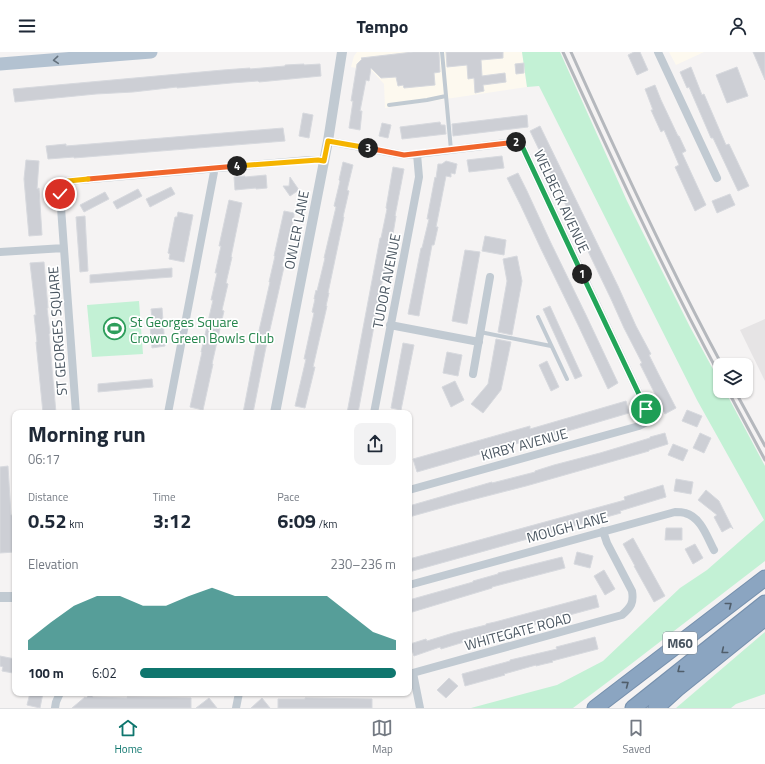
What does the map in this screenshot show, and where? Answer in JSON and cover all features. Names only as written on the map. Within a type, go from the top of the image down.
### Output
[{"type":"highway","name":"M60","points":[[595,708],[765,578]]},
{"type":"highway","name":"M60","points":[[633,708],[765,603]]},
{"type":"highway","name":"M60","points":[[656,708],[677,689],[765,618]]},
{"type":"main road","points":[[0,64],[151,52]]},
{"type":"street","name":"OWLER LANE","points":[[276,410],[328,141],[342,52]]},
{"type":"street","points":[[658,52],[717,178]]},
{"type":"street","name":"WELBECK AVENUE","points":[[328,141],[404,155],[515,142],[519,143],[522,146],[646,409],[650,419],[645,423]]},
{"type":"street","name":"TUDOR AVENUE","points":[[375,410],[419,177],[418,154]]},
{"type":"street","name":"ST GEORGES SQUARE","points":[[76,410],[60,194],[62,186],[68,181],[213,168],[318,160],[324,161]]},
{"type":"street","points":[[169,410],[214,172],[213,168]]},
{"type":"street","name":"ST GEORGES SQUARE","points":[[0,252],[64,248]]},
{"type":"street","points":[[473,374],[490,277]]},
{"type":"street","points":[[390,326],[479,342]]},
{"type":"street","name":"KIRBY AVENUE","points":[[412,489],[612,434],[645,423]]},
{"type":"street","name":"MOUGH LANE","points":[[412,584],[675,512],[685,513],[694,517],[700,524],[714,550]]},
{"type":"street","name":"WHITEGATE ROAD","points":[[412,674],[622,615],[631,607],[633,598],[632,591],[607,543],[603,531]]},
{"type":"street","points":[[0,597],[12,597]]},
{"type":"street","points":[[412,678],[420,708]]},
{"type":"street","points":[[55,708],[59,696]]},
{"type":"street","points":[[236,708],[238,696]]},
{"type":"lane","points":[[442,52],[451,150]]},
{"type":"lane","points":[[389,105],[446,96]]},
{"type":"lane","points":[[538,317],[567,379]]},
{"type":"lane","points":[[480,332],[552,346]]},
{"type":"shaded area","points":[[357,52],[522,52],[527,87],[385,108],[384,84],[372,71],[351,67],[354,56]]},
{"type":"shaded area","points":[[669,52],[704,52],[676,65]]},
{"type":"shaded area","points":[[765,319],[765,381],[740,330]]},
{"type":"green space","points":[[522,52],[560,52],[627,201],[690,327],[713,369],[713,398],[729,398],[765,466],[765,561],[573,708],[471,708],[557,685],[603,661],[680,588],[707,570],[764,520],[697,400],[539,86],[527,87]]},
{"type":"green space","name":"St Georges Square Crown Green Bowls Club","points":[[139,301],[143,354],[92,357],[87,305]]},
{"type":"green space","points":[[765,632],[765,694],[736,704],[731,708],[676,708]]},
{"type":"building","points":[[413,52],[439,52],[440,72],[434,73],[435,85],[404,88],[403,85],[398,86],[396,77],[381,78],[371,68],[369,81],[366,80],[360,111],[362,111],[360,130],[349,128],[353,101],[351,101],[357,64],[362,59],[361,58]]},
{"type":"building","points":[[446,52],[503,52],[503,58],[481,60],[482,76],[505,73],[506,82],[483,85],[484,91],[475,93],[474,78],[468,79],[467,65],[447,67]]},
{"type":"building","points":[[634,52],[640,52],[648,70],[637,75],[628,55]]},
{"type":"building","points":[[753,52],[765,52],[765,80]]},
{"type":"building","points":[[524,63],[524,73],[516,74],[515,64]]},
{"type":"building","points":[[320,64],[321,76],[259,82],[177,87],[15,102],[13,89],[223,70]]},
{"type":"building","points":[[691,67],[702,95],[704,94],[726,145],[729,144],[749,186],[738,191],[713,138],[711,138],[689,87],[687,88],[680,72]]},
{"type":"building","points":[[737,67],[748,96],[727,103],[716,75]]},
{"type":"building","points":[[655,85],[686,151],[682,153],[706,205],[695,211],[675,167],[679,165],[664,130],[661,132],[651,110],[653,110],[645,89]]},
{"type":"building","points":[[303,113],[313,115],[309,138],[299,136]]},
{"type":"building","points":[[527,115],[528,127],[453,136],[452,124]]},
{"type":"building","points":[[440,122],[441,125],[445,125],[446,134],[402,139],[400,127]]},
{"type":"building","points":[[382,123],[391,125],[388,138],[379,136]]},
{"type":"building","points":[[540,126],[636,326],[651,354],[649,355],[676,408],[665,414],[530,131]]},
{"type":"building","points":[[283,128],[285,141],[74,158],[48,159],[46,146],[66,144],[66,146]]},
{"type":"building","points":[[502,156],[504,168],[469,172],[467,160]]},
{"type":"building","points":[[26,160],[39,161],[37,189],[39,188],[42,235],[29,236],[24,179]]},
{"type":"building","points":[[446,161],[457,164],[455,174],[451,173],[451,177],[446,176],[436,227],[438,227],[434,245],[432,245],[419,316],[408,314],[421,248],[429,219],[427,219],[438,164],[442,164]]},
{"type":"building","points":[[343,162],[353,165],[347,190],[349,191],[328,293],[327,306],[313,367],[315,367],[305,408],[295,406],[306,359],[304,359],[314,313],[312,312],[314,299],[336,207],[334,206]]},
{"type":"building","points":[[393,167],[404,169],[393,234],[391,234],[359,410],[348,410],[380,238],[387,209]]},
{"type":"building","points":[[518,173],[618,383],[608,389],[507,178]]},
{"type":"building","points":[[266,175],[267,188],[235,190],[234,177]]},
{"type":"building","points":[[290,177],[299,190],[290,196],[283,186],[289,186]]},
{"type":"building","points":[[171,187],[175,194],[150,207],[146,199]]},
{"type":"building","points":[[138,189],[142,196],[117,209],[113,202]]},
{"type":"building","points":[[105,192],[109,199],[84,212],[80,205]]},
{"type":"building","points":[[730,194],[735,205],[717,213],[712,201]]},
{"type":"building","points":[[229,200],[242,203],[226,283],[228,284],[222,310],[224,311],[203,410],[190,407],[213,300],[211,300],[221,246],[219,246]]},
{"type":"building","points":[[284,211],[294,213],[254,410],[244,410],[270,282]]},
{"type":"building","points":[[178,212],[193,215],[184,262],[169,259],[170,254],[168,253],[175,217],[177,217]]},
{"type":"building","points":[[85,216],[88,271],[80,272],[76,217]]},
{"type":"building","points":[[485,236],[506,240],[504,255],[482,251]]},
{"type":"building","points":[[465,250],[480,252],[467,324],[452,321]]},
{"type":"building","points":[[517,256],[522,281],[512,335],[498,332],[507,281],[503,259]]},
{"type":"building","points":[[44,262],[56,410],[43,410],[34,315],[36,315],[30,263]]},
{"type":"building","points":[[172,268],[172,277],[90,283],[90,275]]},
{"type":"building","points":[[550,306],[582,376],[575,379],[543,309]]},
{"type":"building","points":[[162,308],[165,346],[152,348],[150,326],[153,326],[151,309]]},
{"type":"building","points":[[496,339],[511,342],[501,390],[483,413],[471,404],[488,384]]},
{"type":"building","points":[[403,343],[414,345],[401,410],[391,408]]},
{"type":"building","points":[[447,352],[462,355],[458,376],[443,373]]},
{"type":"building","points":[[547,361],[559,387],[551,391],[539,365]]},
{"type":"building","points":[[152,379],[153,387],[98,392],[98,384]]},
{"type":"building","points":[[455,381],[464,400],[451,407],[442,387]]},
{"type":"building","points":[[626,401],[629,413],[537,440],[511,445],[417,472],[413,459],[530,426],[530,429]]},
{"type":"building","points":[[687,410],[702,416],[697,427],[682,421]]},
{"type":"building","points":[[665,433],[668,444],[649,451],[526,486],[412,516],[412,505],[492,482],[535,472]]},
{"type":"building","points":[[700,433],[711,438],[704,453],[693,448]]},
{"type":"building","points":[[673,444],[688,450],[683,461],[668,455]]},
{"type":"building","points":[[8,466],[12,515],[12,552],[0,553],[0,467]]},
{"type":"building","points":[[676,479],[693,482],[691,494],[674,491]]},
{"type":"building","points":[[663,485],[666,497],[620,511],[621,513],[412,571],[412,558],[625,500],[624,497]]},
{"type":"building","points":[[706,490],[719,501],[733,529],[731,527],[722,532],[714,517],[717,515],[698,500]]},
{"type":"building","points":[[666,528],[682,528],[682,540],[665,540]]},
{"type":"building","points":[[633,538],[665,596],[654,602],[623,544]]},
{"type":"building","points":[[695,544],[703,558],[693,564],[685,549]]},
{"type":"building","points":[[577,552],[593,556],[590,568],[574,564]]},
{"type":"building","points":[[562,557],[565,568],[492,587],[412,612],[412,599],[473,582],[498,573]]},
{"type":"building","points":[[604,570],[615,589],[605,595],[594,576]]},
{"type":"building","points":[[596,595],[599,607],[481,639],[464,642],[441,649],[440,647],[414,656],[412,643],[426,639],[427,641]]},
{"type":"building","points":[[595,637],[598,649],[552,661],[553,662],[536,665],[465,686],[462,674],[510,660],[557,649],[556,647]]},
{"type":"building","points":[[0,656],[12,658],[12,673],[2,671],[3,667],[0,666]]},
{"type":"building","points":[[449,678],[458,686],[446,698],[437,690]]},
{"type":"building","points":[[29,696],[42,696],[40,708],[27,705]]},
{"type":"building","points":[[88,696],[92,696],[127,698],[191,698],[191,708],[72,708],[85,697],[86,698]]},
{"type":"building","points":[[209,698],[217,708],[196,708]]},
{"type":"building","points":[[262,698],[270,708],[251,708]]},
{"type":"building","points":[[278,699],[372,699],[372,708],[278,708]]},
{"type":"railway","points":[[563,52],[658,256],[713,363]]},
{"type":"railway","points":[[571,52],[644,210],[718,358]]},
{"type":"railway","points":[[732,398],[765,460]]},
{"type":"railway","points":[[739,398],[765,446]]},
{"type":"place","name":"St Georges Square Crown Green Bowls Club","points":[[115,329]]},
{"type":"route","points":[[60,194],[62,186],[68,181],[213,168],[318,160],[324,161],[328,141],[404,155],[515,142],[519,143],[522,146],[646,409]]}]
